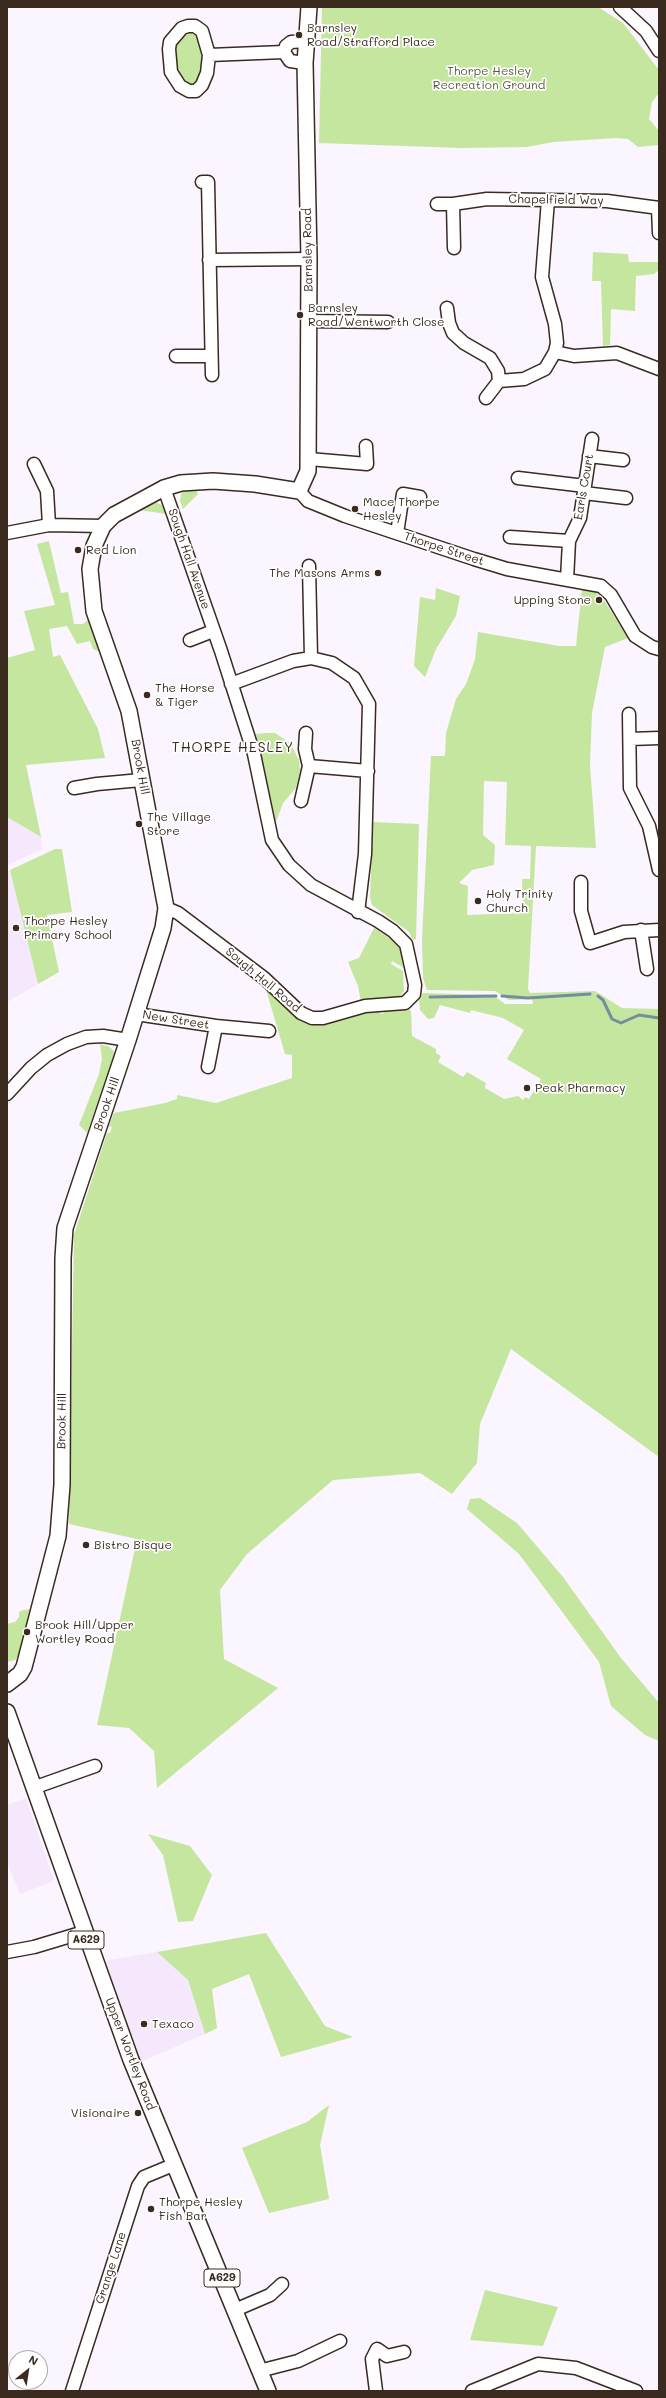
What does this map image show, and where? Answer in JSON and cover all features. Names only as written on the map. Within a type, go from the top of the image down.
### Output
[{"type":"main road","name":"Barnsley Road","points":[[299,491],[308,471],[309,459],[309,259],[305,64],[309,7]]},
{"type":"main road","name":"Thorpe Street","points":[[103,526],[123,509],[164,488],[180,483],[213,481],[255,484],[299,491]]},
{"type":"main road","name":"Brook Hill","points":[[7,1684],[20,1674],[24,1667],[58,1536],[62,1485],[63,1258],[65,1228],[128,1040],[163,928],[166,908],[129,711],[94,611],[90,569],[94,546],[103,526]]},
{"type":"main road","name":"Upper Wortley Road","points":[[7,1712],[84,1932],[131,2060],[173,2165],[268,2391]]},
{"type":"street","points":[[620,7],[646,31],[659,51]]},
{"type":"street","points":[[195,26],[202,31],[208,55],[207,73],[202,85],[196,91],[189,91],[180,86],[171,72],[168,49],[175,35],[182,28],[195,26]]},
{"type":"street","points":[[284,52],[286,46],[291,42],[306,42]]},
{"type":"street","points":[[208,55],[284,52]]},
{"type":"street","points":[[284,52],[290,61],[305,64]]},
{"type":"street","points":[[202,182],[208,182],[212,375]]},
{"type":"street","name":"Chapelfield Way","points":[[437,204],[453,204],[487,199],[548,200],[614,202],[658,208]]},
{"type":"street","points":[[499,380],[514,381],[536,375],[545,369],[555,352],[557,335],[542,277],[548,200]]},
{"type":"street","points":[[453,204],[454,248]]},
{"type":"street","points":[[658,208],[659,233]]},
{"type":"street","points":[[209,260],[309,259]]},
{"type":"street","points":[[447,308],[449,323],[453,333],[464,343],[490,358],[498,371],[499,380],[486,398]]},
{"type":"street","points":[[308,320],[388,322]]},
{"type":"street","points":[[555,352],[574,356],[617,353],[659,369]]},
{"type":"street","points":[[176,356],[211,356]]},
{"type":"street","name":"Earls Court","points":[[567,580],[569,541],[580,518],[592,439]]},
{"type":"street","points":[[309,459],[367,464],[366,446]]},
{"type":"street","points":[[589,456],[623,460]]},
{"type":"street","points":[[34,464],[47,491],[49,525]]},
{"type":"street","points":[[518,478],[584,489],[626,498]]},
{"type":"street","name":"Sough Hall Avenue","points":[[164,488],[254,754],[272,840],[289,865],[311,885],[393,931],[406,944],[415,985],[414,994]]},
{"type":"street","name":"Thorpe Street","points":[[299,491],[308,501],[397,533],[507,569],[601,586],[610,595],[631,631],[638,639],[659,650]]},
{"type":"street","points":[[397,533],[403,494],[420,497]]},
{"type":"street","points":[[7,533],[49,525],[103,526]]},
{"type":"street","points":[[510,537],[569,541]]},
{"type":"street","points":[[309,566],[311,658]]},
{"type":"street","points":[[190,640],[213,631]]},
{"type":"street","points":[[231,684],[292,661],[311,658],[332,663],[354,678],[369,704],[365,854],[358,912]]},
{"type":"street","points":[[629,714],[630,788],[654,824],[659,870]]},
{"type":"street","points":[[301,801],[309,766],[305,749],[306,733]]},
{"type":"street","points":[[630,739],[659,738]]},
{"type":"street","points":[[309,766],[368,771]]},
{"type":"street","points":[[74,788],[97,784],[141,780]]},
{"type":"street","points":[[581,882],[581,911],[590,943],[624,932],[659,926]]},
{"type":"street","name":"Sough Hall Road","points":[[166,908],[178,913],[257,973],[301,1013],[312,1018],[323,1018],[365,1006],[405,1003],[414,994]]},
{"type":"street","points":[[640,930],[647,968]]},
{"type":"street","name":"New Street","points":[[136,1014],[269,1032]]},
{"type":"street","name":"New Street","points":[[208,1067],[216,1026]]},
{"type":"street","points":[[7,1094],[31,1068],[67,1044],[86,1037],[103,1036],[128,1040]]},
{"type":"street","points":[[33,1788],[95,1766]]},
{"type":"street","points":[[7,1952],[34,1947],[84,1932]]},
{"type":"street","name":"Grange Lane","points":[[72,2391],[138,2186],[144,2177],[173,2165]]},
{"type":"street","points":[[235,2310],[270,2295],[282,2284]]},
{"type":"street","points":[[259,2371],[298,2361],[340,2341]]},
{"type":"street","points":[[376,2391],[372,2359],[377,2349],[387,2356],[404,2352]]},
{"type":"street","points":[[472,2391],[538,2364],[576,2368],[636,2391]]},
{"type":"shaded area","points":[[7,817],[41,837],[42,849],[7,865]]},
{"type":"shaded area","name":"Thorpe Hesley Primary School","points":[[10,870],[38,984],[7,1002],[7,872]]},
{"type":"shaded area","points":[[26,1798],[54,1881],[20,1894],[7,1862],[7,1805]]},
{"type":"shaded area","points":[[157,1952],[188,1980],[205,2034],[140,2062],[103,1961]]},
{"type":"green space","name":"Thorpe Hesley Recreation Ground","points":[[322,7],[598,7],[623,23],[659,70],[659,93],[652,102],[649,119],[659,131],[659,145],[638,147],[628,139],[616,138],[553,142],[527,147],[461,148],[319,143]]},
{"type":"green space","points":[[191,32],[200,39],[203,53],[202,74],[195,85],[189,86],[184,84],[180,77],[175,55],[175,44],[186,33]]},
{"type":"green space","points":[[593,252],[628,254],[629,262],[659,262],[659,270],[654,274],[636,276],[635,311],[611,309],[610,345],[603,346],[601,281],[592,281]]},
{"type":"green space","points":[[195,488],[198,494],[183,509],[180,501],[181,494],[184,490]]},
{"type":"green space","points":[[153,501],[162,505],[167,514],[138,510]]},
{"type":"green space","points":[[49,541],[61,593],[68,592],[74,624],[83,624],[88,620],[83,589],[88,588],[103,653],[93,649],[90,641],[77,644],[67,626],[49,629],[53,657],[60,655],[98,729],[105,758],[26,765],[41,837],[7,817],[7,658],[35,650],[24,611],[55,605],[37,544]]},
{"type":"green space","points":[[436,588],[460,596],[456,616],[436,649],[425,677],[414,666],[420,597],[435,600]]},
{"type":"green space","points":[[582,588],[592,590],[602,597],[628,638],[605,647],[592,713],[590,764],[596,848],[536,846],[528,989],[530,993],[595,991],[622,1008],[659,1009],[659,1457],[511,1349],[480,1424],[477,1463],[452,1494],[420,1473],[333,1480],[247,1554],[220,1590],[224,1659],[278,1688],[157,1788],[154,1751],[129,1728],[97,1725],[137,1539],[69,1524],[74,1235],[107,1133],[110,1133],[112,1127],[109,1126],[114,1113],[165,1103],[177,1099],[177,1095],[216,1103],[292,1078],[292,1055],[285,1054],[264,983],[301,1015],[354,1013],[375,1010],[382,1014],[388,1010],[408,1008],[411,1011],[412,1036],[436,1049],[436,1053],[441,1056],[438,1062],[463,1077],[467,1072],[486,1083],[485,1088],[504,1099],[518,1096],[523,1100],[525,1097],[529,1099],[541,1079],[507,1059],[524,1030],[503,1018],[471,1010],[470,1013],[440,1005],[434,1018],[428,1019],[420,1010],[419,999],[423,993],[493,995],[505,1004],[533,1004],[532,999],[509,1000],[495,991],[427,990],[423,978],[422,940],[431,756],[445,756],[446,733],[456,699],[466,684],[475,659],[478,632],[559,646],[576,646]],"holes":[[[484,781],[507,782],[505,845],[531,846],[530,879],[522,879],[523,913],[467,915],[468,886],[459,883],[472,870],[494,865],[495,845],[483,835]]]},
{"type":"green space","points":[[275,733],[290,743],[299,760],[300,770],[296,788],[283,803],[276,822],[256,734]]},
{"type":"green space","points":[[373,822],[419,824],[416,939],[413,940],[409,932],[372,905],[370,898]]},
{"type":"green space","points":[[55,849],[62,849],[72,912],[47,915],[59,972],[38,984],[10,870]]},
{"type":"green space","points":[[374,928],[398,944],[401,952],[404,968],[392,961],[391,964],[403,971],[404,991],[397,1000],[361,1002],[358,986],[348,962],[359,958]]},
{"type":"green space","points":[[100,1044],[110,1047],[115,1053],[87,1133],[79,1125],[99,1074],[102,1059]]},
{"type":"green space","points":[[480,1498],[517,1523],[563,1577],[621,1658],[659,1703],[659,1741],[645,1735],[611,1706],[599,1662],[519,1554],[467,1509],[470,1499]]},
{"type":"green space","points":[[32,1609],[20,1654],[15,1660],[7,1662],[7,1624],[15,1622],[19,1617],[19,1612]]},
{"type":"green space","points":[[148,1834],[190,1846],[212,1875],[193,1921],[178,1922],[163,1855]]},
{"type":"green space","points":[[266,1933],[325,2026],[353,2037],[281,2057],[249,1974],[212,1989],[217,2028],[205,2034],[188,1980],[157,1952]]},
{"type":"green space","points":[[329,2105],[320,2145],[329,2199],[269,2213],[242,2148],[307,2122]]},
{"type":"green space","points":[[485,2290],[558,2307],[543,2346],[470,2340]]},
{"type":"waterway","points":[[502,996],[528,998],[590,994]]},
{"type":"waterway","points":[[430,997],[496,996]]},
{"type":"waterway","points":[[598,996],[603,1000],[612,1019],[621,1023],[639,1015],[659,1018]]},
{"type":"place","name":"Barnsley Road/Strafford Place","points":[[299,35]]},
{"type":"place","name":"Barnsley Road/Wentworth Close","points":[[300,315]]},
{"type":"place","name":"Mace Thorpe Hesley","points":[[355,509]]},
{"type":"place","name":"Red Lion","points":[[78,550]]},
{"type":"place","name":"The Masons Arms","points":[[378,573]]},
{"type":"place","name":"Upping Stone","points":[[599,600]]},
{"type":"place","name":"The Horse & Tiger","points":[[147,695]]},
{"type":"place","name":"The Village Store","points":[[139,824]]},
{"type":"place","name":"Holy Trinity Church","points":[[478,901]]},
{"type":"place","name":"Thorpe Hesley Primary School","points":[[16,928]]},
{"type":"place","name":"Peak Pharmacy","points":[[527,1088]]},
{"type":"place","name":"Bistro Bisque","points":[[86,1545]]},
{"type":"place","name":"Brook Hill/Upper Wortley Road","points":[[27,1632]]},
{"type":"place","name":"Texaco","points":[[144,2024]]},
{"type":"place","name":"Visionaire","points":[[138,2113]]},
{"type":"place","name":"Thorpe Hesley Fish Bar","points":[[151,2209]]},
{"type":"district","name":"THORPE HESLEY","points":[[233,748]]}]
